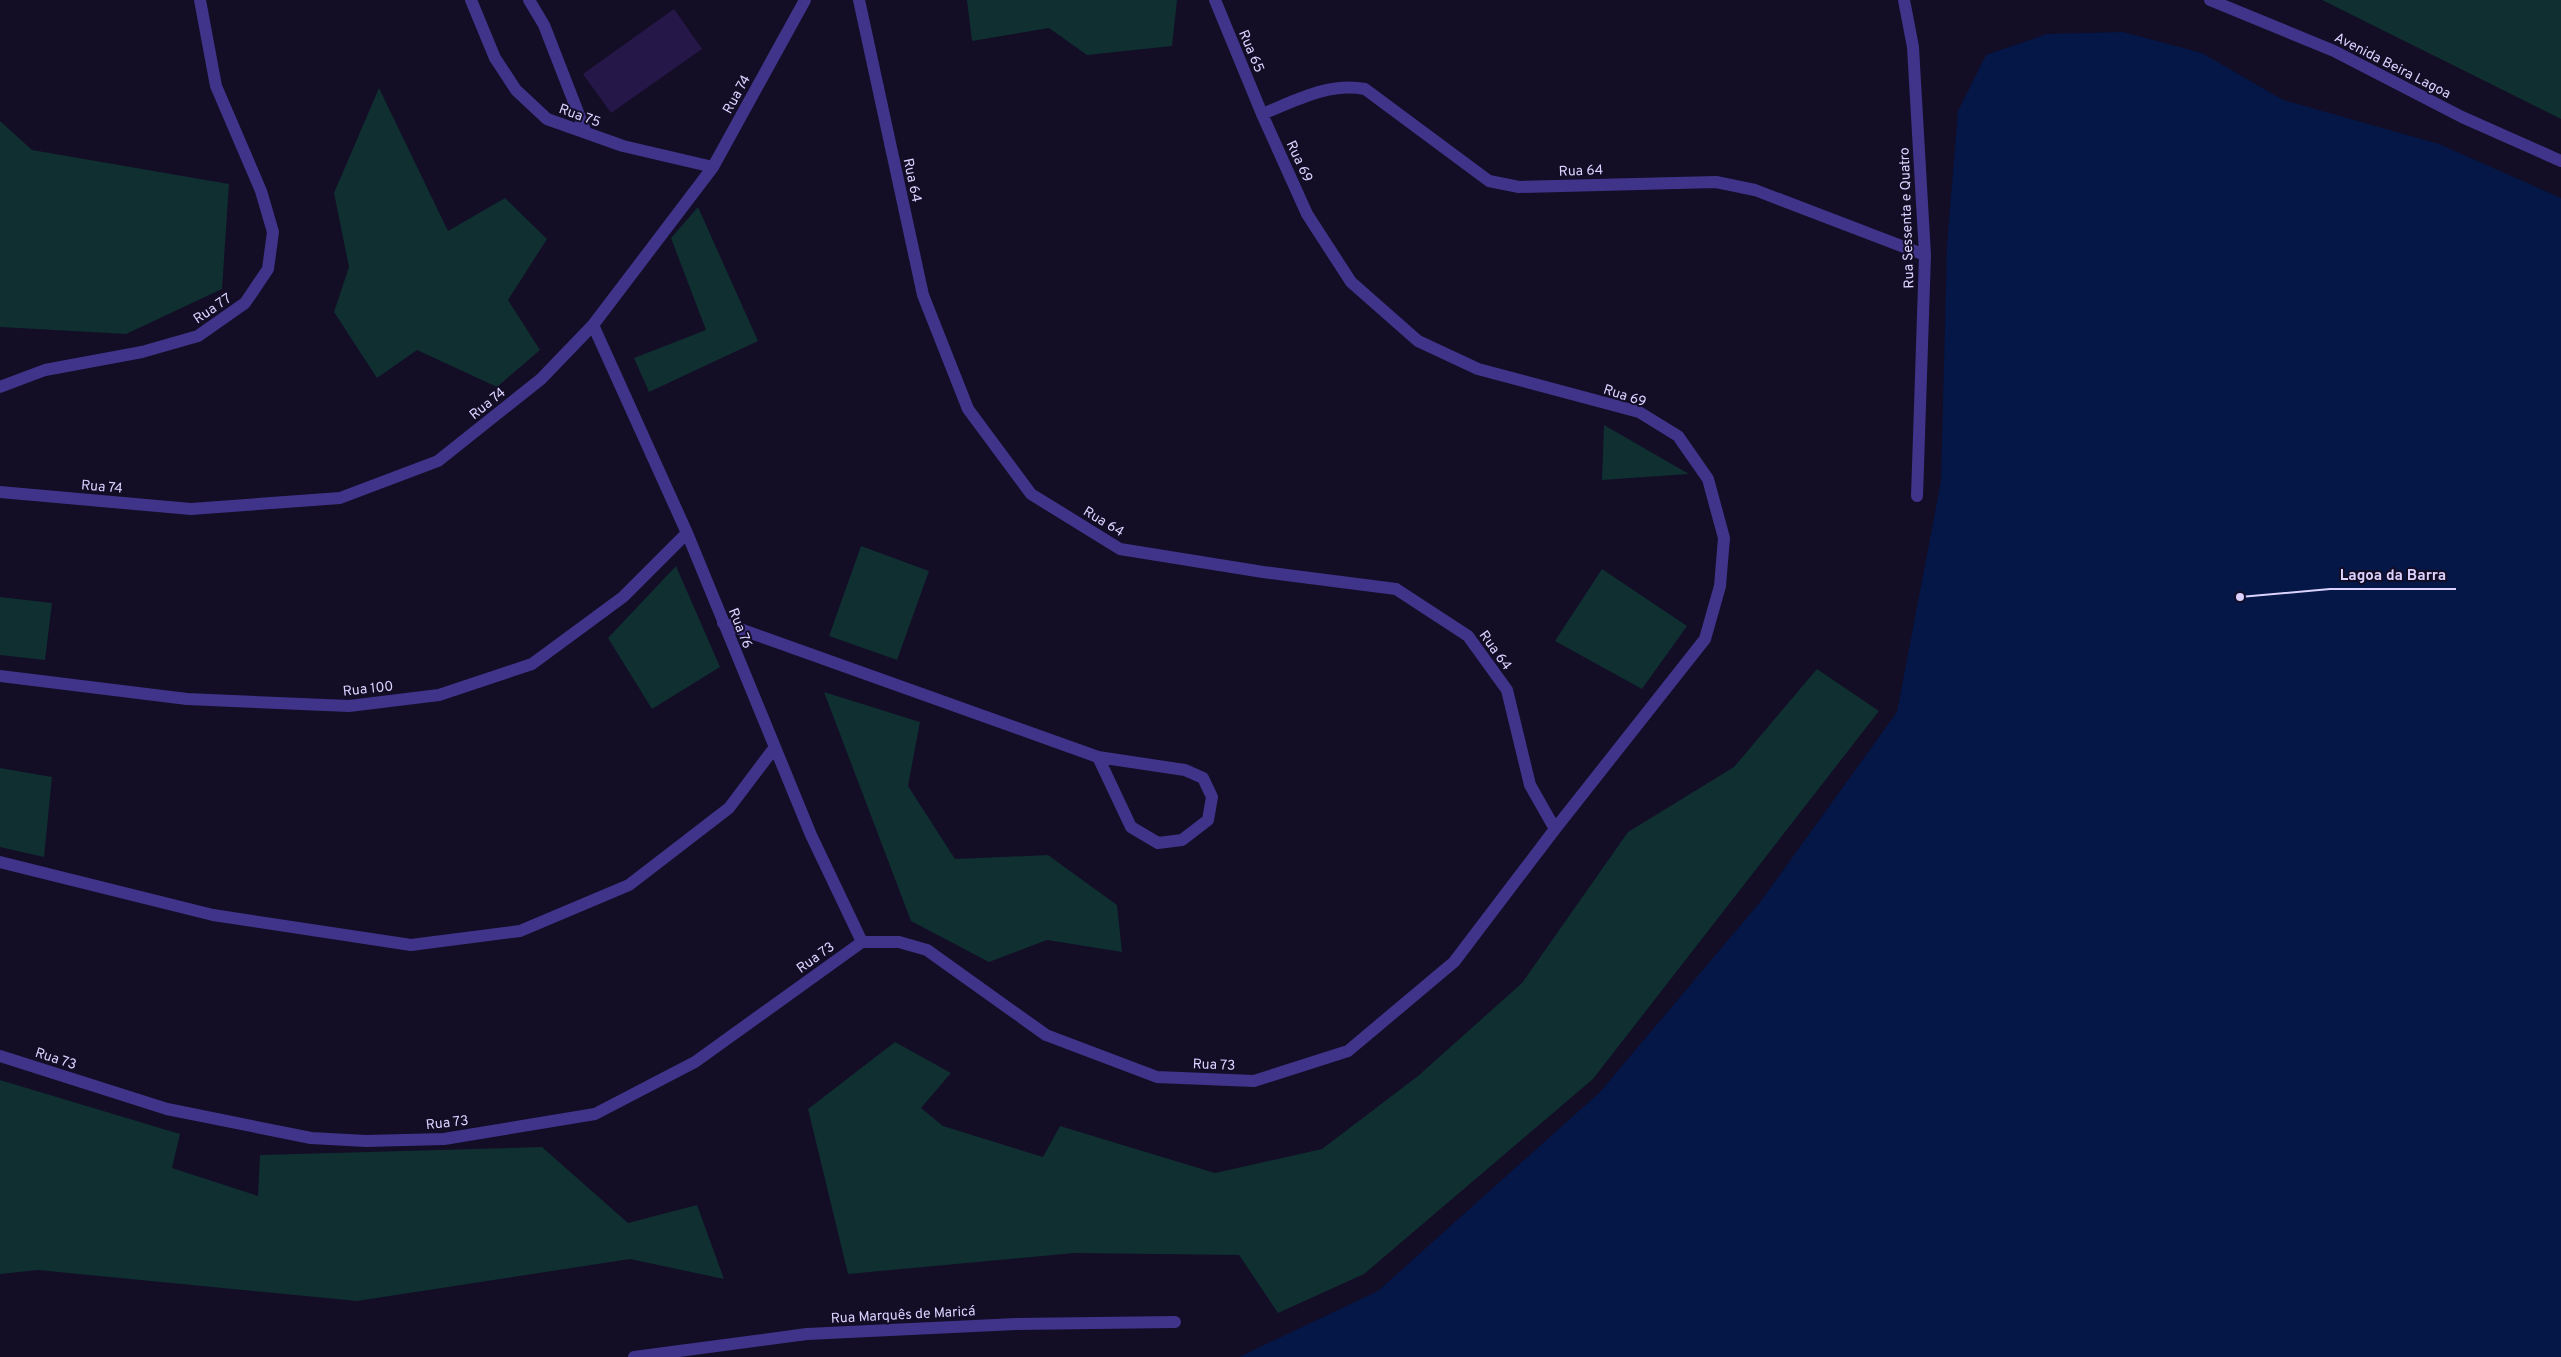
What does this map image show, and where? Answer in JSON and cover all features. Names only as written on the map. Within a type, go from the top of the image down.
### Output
[{"type":"street","name":"Rua 77","points":[[0,388],[45,370],[142,352],[198,336],[245,303],[268,269],[272,232],[261,192],[216,86],[200,0]]},
{"type":"street","name":"Rua 75","points":[[471,0],[495,58],[516,90],[547,119],[623,146],[713,167]]},
{"type":"street","points":[[529,0],[544,25],[586,133]]},
{"type":"street","name":"Rua 74","points":[[0,492],[190,509],[340,498],[438,461],[541,379],[593,325],[713,167],[805,0]]},
{"type":"street","name":"Rua 64","points":[[859,0],[923,296],[968,409],[1031,494],[1120,549],[1263,572],[1396,589],[1468,636],[1507,690],[1530,785],[1555,829]]},
{"type":"street","name":"Rua 65","points":[[1215,0],[1262,114]]},
{"type":"street","name":"Rua Sessenta e Quatro","points":[[1904,0],[1913,47],[1925,255],[1917,496]]},
{"type":"street","name":"Avenida Beira Lagoa","points":[[2210,0],[2334,51],[2462,117],[2561,161]]},
{"type":"street","name":"Rua 64","points":[[1262,114],[1328,89],[1348,85],[1365,89],[1489,181],[1518,187],[1716,182],[1755,190],[1925,255]]},
{"type":"street","name":"Rua 69","points":[[1262,114],[1307,214],[1351,282],[1418,341],[1478,369],[1639,412],[1678,436],[1708,479],[1724,538],[1720,586],[1705,639],[1555,829]]},
{"type":"street","name":"Rua 76","points":[[593,325],[687,532],[811,836],[862,942]]},
{"type":"street","name":"Rua 100","points":[[0,676],[187,699],[339,706],[439,694],[532,664],[623,597],[687,532]]},
{"type":"street","points":[[723,623],[1098,757],[1184,770],[1203,778],[1212,797],[1208,820],[1182,840],[1158,843],[1131,827],[1098,757]]},
{"type":"street","points":[[0,862],[213,915],[412,945],[520,931],[628,885],[729,808],[775,747]]},
{"type":"street","name":"Rua 73","points":[[0,1056],[167,1109],[311,1138],[366,1142],[444,1139],[595,1114],[695,1062],[862,942],[899,942],[927,950],[1046,1035],[1157,1077],[1254,1081],[1348,1051],[1454,962],[1555,829]]},
{"type":"street","name":"Rua Marquês de Maricá","points":[[634,1357],[807,1334],[1016,1324],[1175,1322]]},
{"type":"green space","points":[[967,0],[1177,0],[1172,46],[1087,55],[1049,28],[972,41]]},
{"type":"green space","points":[[2322,0],[2561,0],[2561,119]]},
{"type":"green space","points":[[379,88],[448,231],[505,198],[547,239],[508,300],[540,350],[497,387],[417,350],[377,378],[334,312],[349,267],[334,193]]},
{"type":"green space","points":[[0,121],[32,150],[229,184],[222,289],[126,334],[0,327]]},
{"type":"green space","points":[[698,207],[758,341],[649,392],[634,358],[706,330],[671,238]]},
{"type":"green space","points":[[1604,425],[1689,474],[1602,480]]},
{"type":"green space","points":[[861,546],[929,571],[897,660],[829,636]]},
{"type":"green space","points":[[676,566],[720,667],[652,709],[608,638]]},
{"type":"green space","points":[[1602,569],[1687,626],[1642,689],[1555,641]]},
{"type":"green space","points":[[0,597],[52,603],[45,660],[0,655]]},
{"type":"green space","points":[[1817,669],[1879,711],[1593,1079],[1364,1274],[1278,1313],[1239,1255],[1074,1253],[848,1274],[808,1109],[895,1042],[951,1073],[921,1108],[943,1126],[1043,1157],[1060,1126],[1215,1173],[1322,1149],[1418,1076],[1522,983],[1628,832],[1734,767]]},
{"type":"green space","points":[[824,692],[920,722],[908,786],[955,859],[1048,855],[1117,905],[1122,952],[1047,940],[989,962],[911,921]]},
{"type":"green space","points":[[0,768],[52,777],[44,857],[0,847]]},
{"type":"green space","points":[[0,1080],[180,1134],[172,1168],[258,1196],[260,1155],[542,1147],[628,1223],[697,1205],[724,1279],[630,1259],[357,1301],[38,1270],[0,1274]]},
{"type":"water","points":[[2123,32],[2202,53],[2283,100],[2439,144],[2561,198],[2561,1357],[1239,1357],[1378,1291],[1600,1092],[1761,901],[1897,712],[1941,481],[1947,246],[1958,111],[1986,55],[2047,34]]},
{"type":"building","points":[[674,9],[702,49],[611,113],[583,74]]},
{"type":"place","name":"Lagoa da Barra","points":[[2240,597]]}]
